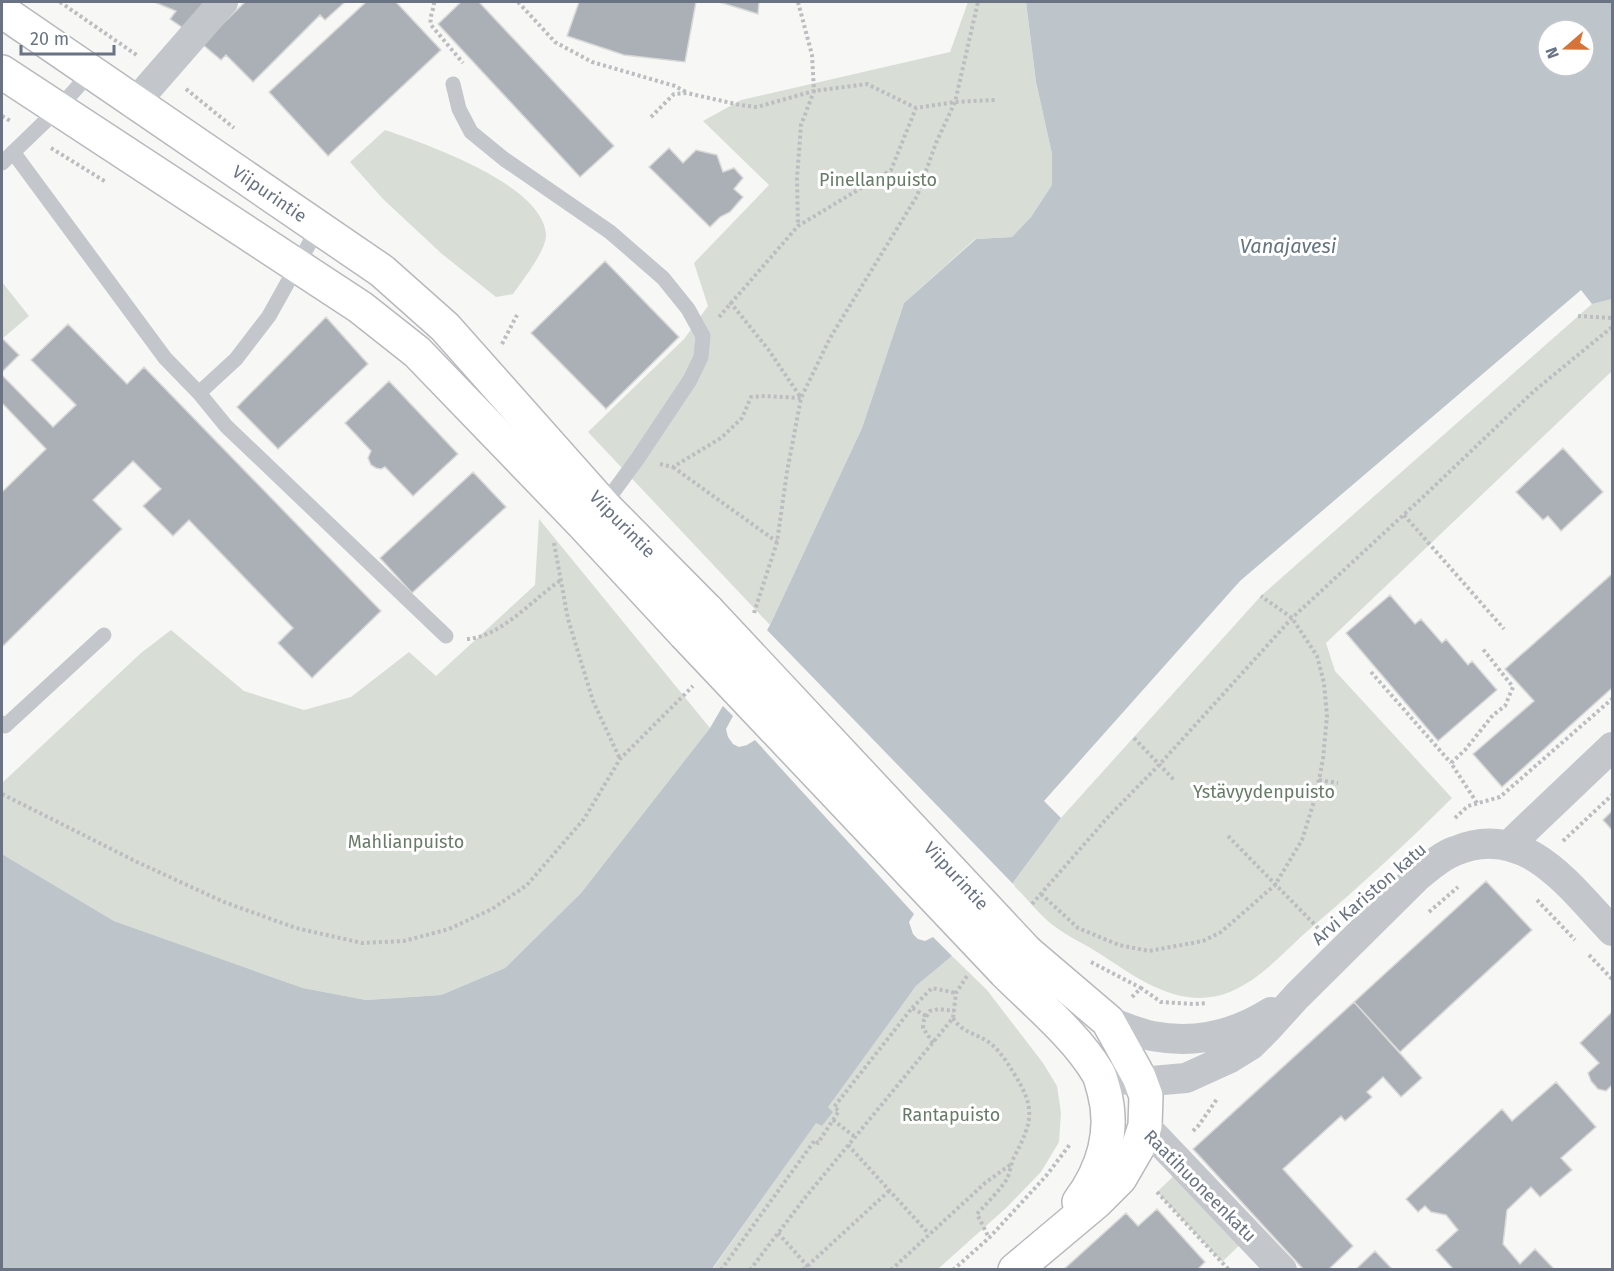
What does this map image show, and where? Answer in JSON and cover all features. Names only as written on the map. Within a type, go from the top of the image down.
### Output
[{"type":"main road","name":"Viipurintie","points":[[2,11],[134,104],[382,271],[445,327],[593,515]]},
{"type":"main road","name":"Viipurintie","points":[[2,72],[360,307],[417,352],[593,515],[697,622],[1016,962],[1099,1075]]},
{"type":"main road","name":"Viipurintie","points":[[1016,962],[1108,1021],[1146,1096],[1146,1126]]},
{"type":"main road","name":"Arvi Kariston katu","points":[[1050,1239],[1084,1195],[1101,1166],[1108,1134],[1106,1100],[1099,1075]]},
{"type":"main road","name":"Arvi Kariston katu","points":[[1015,1269],[1096,1202],[1120,1178],[1138,1147],[1146,1126]]},
{"type":"street","points":[[134,104],[223,2]]},
{"type":"street","points":[[1612,747],[1509,845],[1527,851],[1544,862],[1612,931]]},
{"type":"street","name":"Arvi Kariston katu","points":[[1099,1075],[1140,1082],[1186,1078],[1230,1058],[1251,1045],[1268,1029],[1297,996],[1432,864],[1455,850],[1481,844],[1509,845]]},
{"type":"street","name":"Arvi Kariston katu","points":[[1108,1021],[1151,1036],[1202,1039],[1227,1033],[1263,1017],[1297,996]]},
{"type":"street","name":"Arvi Kariston katu","points":[[1108,1134],[1126,1101],[1154,1065],[1187,1039]]},
{"type":"street","name":"Arvi Kariston katu","points":[[1146,1126],[1158,1106],[1186,1078]]},
{"type":"street","name":"Raatihuoneenkatu","points":[[1108,1134],[1146,1126],[1282,1269]]},
{"type":"lane","points":[[2,163],[58,109],[90,73]]},
{"type":"lane","points":[[453,84],[459,109],[471,132],[504,159],[610,232],[663,279],[688,309],[703,336],[701,357],[690,380],[638,458],[593,515]]},
{"type":"lane","points":[[14,152],[165,358],[199,393],[226,426],[446,636]]},
{"type":"lane","points":[[199,393],[236,359],[263,324],[318,228]]},
{"type":"lane","points":[[2,723],[5,726],[104,635]]},
{"type":"path","points":[[434,2],[429,18],[431,25],[465,67]]},
{"type":"path","points":[[518,2],[555,42],[592,62],[675,86],[687,93]]},
{"type":"path","points":[[798,2],[812,55],[814,91],[801,125],[797,178],[798,226]]},
{"type":"path","points":[[753,616],[777,542],[801,398],[830,338],[917,196],[936,143],[955,102],[978,2]]},
{"type":"path","points":[[674,94],[687,93],[740,105],[758,106],[814,91],[867,84],[916,108],[955,102],[995,100]]},
{"type":"path","points":[[651,117],[674,94],[675,86]]},
{"type":"path","points":[[703,336],[798,226],[891,170],[916,108]]},
{"type":"path","points":[[32,135],[111,185]]},
{"type":"path","points":[[730,302],[768,349],[801,398]]},
{"type":"path","points":[[497,353],[517,315]]},
{"type":"path","points":[[1578,316],[1612,318]]},
{"type":"path","points":[[1032,904],[1108,817],[1159,765],[1292,618],[1404,515],[1533,391],[1612,327]]},
{"type":"path","points":[[672,467],[721,438],[742,418],[751,398],[765,396],[801,398]]},
{"type":"path","points":[[638,458],[672,467],[777,542]]},
{"type":"path","points":[[1404,515],[1504,628]]},
{"type":"path","points":[[553,537],[568,619],[593,701],[620,759]]},
{"type":"path","points":[[446,636],[470,640],[498,630],[541,593],[561,580]]},
{"type":"path","points":[[1041,894],[1078,928],[1119,945],[1149,951],[1203,941],[1221,932],[1275,885],[1302,840],[1319,780],[1327,716],[1324,683],[1317,656],[1292,618],[1261,596]]},
{"type":"path","points":[[1451,763],[1466,750],[1492,715],[1505,705],[1513,687],[1482,648]]},
{"type":"path","points":[[1371,672],[1451,763],[1477,803]]},
{"type":"path","points":[[2,794],[137,862],[224,902],[296,928],[362,943],[386,943],[428,936],[449,929],[492,909],[527,885],[584,819],[620,759],[698,681]]},
{"type":"path","points":[[1447,825],[1468,806],[1500,797],[1612,699]]},
{"type":"path","points":[[1134,738],[1174,780]]},
{"type":"path","points":[[1319,780],[1338,783]]},
{"type":"path","points":[[1228,836],[1324,935]]},
{"type":"path","points":[[1424,916],[1459,885]]},
{"type":"path","points":[[1529,893],[1579,944]]},
{"type":"path","points":[[1587,952],[1612,979]]},
{"type":"path","points":[[750,1269],[953,1018],[956,993],[969,973]]},
{"type":"path","points":[[721,1269],[815,1140],[818,1143],[839,1111],[834,1107],[912,1008],[932,988],[956,993]]},
{"type":"path","points":[[1108,1021],[1142,988],[1161,1002],[1194,1005],[1212,1002]]},
{"type":"path","points":[[912,1008],[926,1016]]},
{"type":"path","points":[[933,1043],[923,1028],[926,1016],[934,1009],[954,1011]]},
{"type":"path","points":[[953,1018],[957,1025],[990,1043],[1020,1083],[1029,1109],[1030,1123],[1008,1177],[978,1214],[989,1238]]},
{"type":"path","points":[[1186,1138],[1224,1093]]},
{"type":"path","points":[[833,1120],[855,1137]]},
{"type":"path","points":[[848,1145],[929,1234]]},
{"type":"path","points":[[953,1269],[989,1238],[1046,1176],[1070,1145]]},
{"type":"path","points":[[891,1269],[985,1184],[1011,1165]]},
{"type":"path","points":[[803,1269],[809,1267],[890,1190]]},
{"type":"path","name":"Raatihuoneenkatu","points":[[1157,1192],[1229,1269]]},
{"type":"path","points":[[778,1233],[809,1267]]},
{"type":"green space","name":"Pinellanpuisto","points":[[968,2],[1026,2],[1036,82],[1052,154],[1053,184],[1031,217],[1012,237],[975,239],[904,303],[862,428],[770,625],[588,432],[684,339],[708,306],[694,263],[769,185],[703,121],[741,100],[950,52]]},
{"type":"green space","points":[[385,130],[427,145],[479,168],[525,199],[540,216],[546,234],[543,248],[513,294],[496,297],[442,254],[383,199],[350,162]]},
{"type":"green space","points":[[2,282],[29,316],[2,339]]},
{"type":"green space","name":"Ystävyydenpuisto","points":[[1612,299],[1612,371],[1326,643],[1335,671],[1452,798],[1273,963],[1253,979],[1230,992],[1212,997],[1194,998],[1159,989],[1127,972],[1048,922],[1012,884],[1061,818],[1261,596],[1592,304]]},
{"type":"green space","name":"Mahlianpuisto","points":[[539,519],[710,728],[581,893],[505,968],[441,995],[366,1000],[303,988],[114,921],[2,854],[2,783],[141,653],[171,630],[244,691],[304,710],[351,697],[409,652],[436,676],[535,585]]},
{"type":"green space","name":"Rantapuisto","points":[[952,956],[987,990],[1043,1063],[1057,1086],[1061,1113],[1059,1142],[1041,1172],[1006,1208],[938,1269],[712,1270],[816,1122],[822,1126],[832,1112],[827,1107],[916,986]]},
{"type":"green space","points":[[1184,1166],[1249,1236],[1222,1262],[1157,1192]]},
{"type":"water","name":"Vanajavesi","points":[[1026,2],[1612,2],[1612,299],[1592,304],[1261,596],[1061,818],[1012,884],[952,956],[916,986],[828,1107],[833,1112],[822,1126],[816,1123],[712,1269],[2,1269],[2,854],[114,921],[303,988],[366,1000],[441,995],[505,968],[581,893],[710,728],[770,625],[862,428],[904,303],[976,239],[1012,237],[1031,217],[1052,185],[1052,154],[1036,82]]},
{"type":"pier","points":[[1581,290],[1592,304],[1261,596],[1061,818],[1044,801],[1240,581]]},
{"type":"pier","points":[[765,628],[1015,886],[954,958],[933,937],[925,941],[913,934],[909,922],[914,914],[755,740],[739,747],[733,744],[728,737],[726,729],[733,716],[721,704]]},
{"type":"building","points":[[154,2],[204,2],[186,30],[170,19],[176,11]]},
{"type":"building","points":[[245,2],[345,2],[325,20],[320,15],[253,82],[226,55],[221,60],[202,44]]},
{"type":"building","points":[[366,2],[396,2],[441,50],[328,156],[269,92]]},
{"type":"building","points":[[461,2],[479,2],[614,146],[580,177],[438,24]]},
{"type":"building","points":[[579,2],[696,2],[685,62],[624,55],[567,36]]},
{"type":"building","points":[[719,2],[759,2],[758,14]]},
{"type":"building","points":[[669,148],[683,163],[696,150],[717,155],[723,172],[734,168],[743,178],[734,189],[743,197],[730,212],[720,217],[710,227],[649,167]]},
{"type":"building","points":[[605,261],[679,337],[606,409],[531,333]]},
{"type":"building","points":[[326,317],[368,364],[278,449],[237,407]]},
{"type":"building","points":[[68,324],[127,384],[144,367],[381,611],[312,678],[278,643],[293,628],[189,520],[173,536],[143,506],[161,489],[133,461],[93,500],[122,529],[2,647],[2,492],[46,449],[2,403],[2,375],[53,427],[76,405],[31,360]]},
{"type":"building","points":[[2,338],[19,355],[2,372]]},
{"type":"building","points":[[389,381],[458,454],[413,496],[385,467],[381,469],[371,465],[368,458],[371,451],[345,423]]},
{"type":"building","points":[[1563,448],[1603,492],[1561,531],[1548,516],[1543,520],[1516,492]]},
{"type":"building","points":[[473,472],[506,507],[412,593],[380,558]]},
{"type":"building","points":[[1612,574],[1612,688],[1502,787],[1473,754],[1534,701],[1505,669]]},
{"type":"building","points":[[1390,595],[1415,624],[1421,619],[1442,643],[1446,639],[1468,665],[1472,661],[1497,690],[1438,741],[1346,633]]},
{"type":"building","points":[[1612,811],[1612,830],[1603,820]]},
{"type":"building","points":[[1486,881],[1532,930],[1400,1052],[1354,1002]]},
{"type":"building","points":[[1354,1002],[1422,1078],[1401,1097],[1383,1077],[1367,1092],[1372,1097],[1345,1121],[1341,1116],[1283,1169],[1353,1246],[1328,1270],[1304,1270],[1193,1149]]},
{"type":"building","points":[[1612,1012],[1612,1085],[1606,1091],[1598,1089],[1591,1081],[1588,1073],[1599,1063],[1580,1043]]},
{"type":"building","points":[[1556,1082],[1596,1127],[1561,1158],[1572,1170],[1540,1197],[1531,1187],[1507,1210],[1503,1244],[1520,1264],[1535,1249],[1555,1270],[1454,1270],[1436,1250],[1458,1230],[1446,1215],[1431,1212],[1425,1206],[1418,1212],[1406,1199],[1502,1109],[1512,1121]]},
{"type":"building","points":[[1157,1209],[1205,1262],[1197,1270],[1063,1270],[1126,1213],[1138,1226]]},
{"type":"building","points":[[1375,1251],[1393,1270],[1355,1270]]}]
